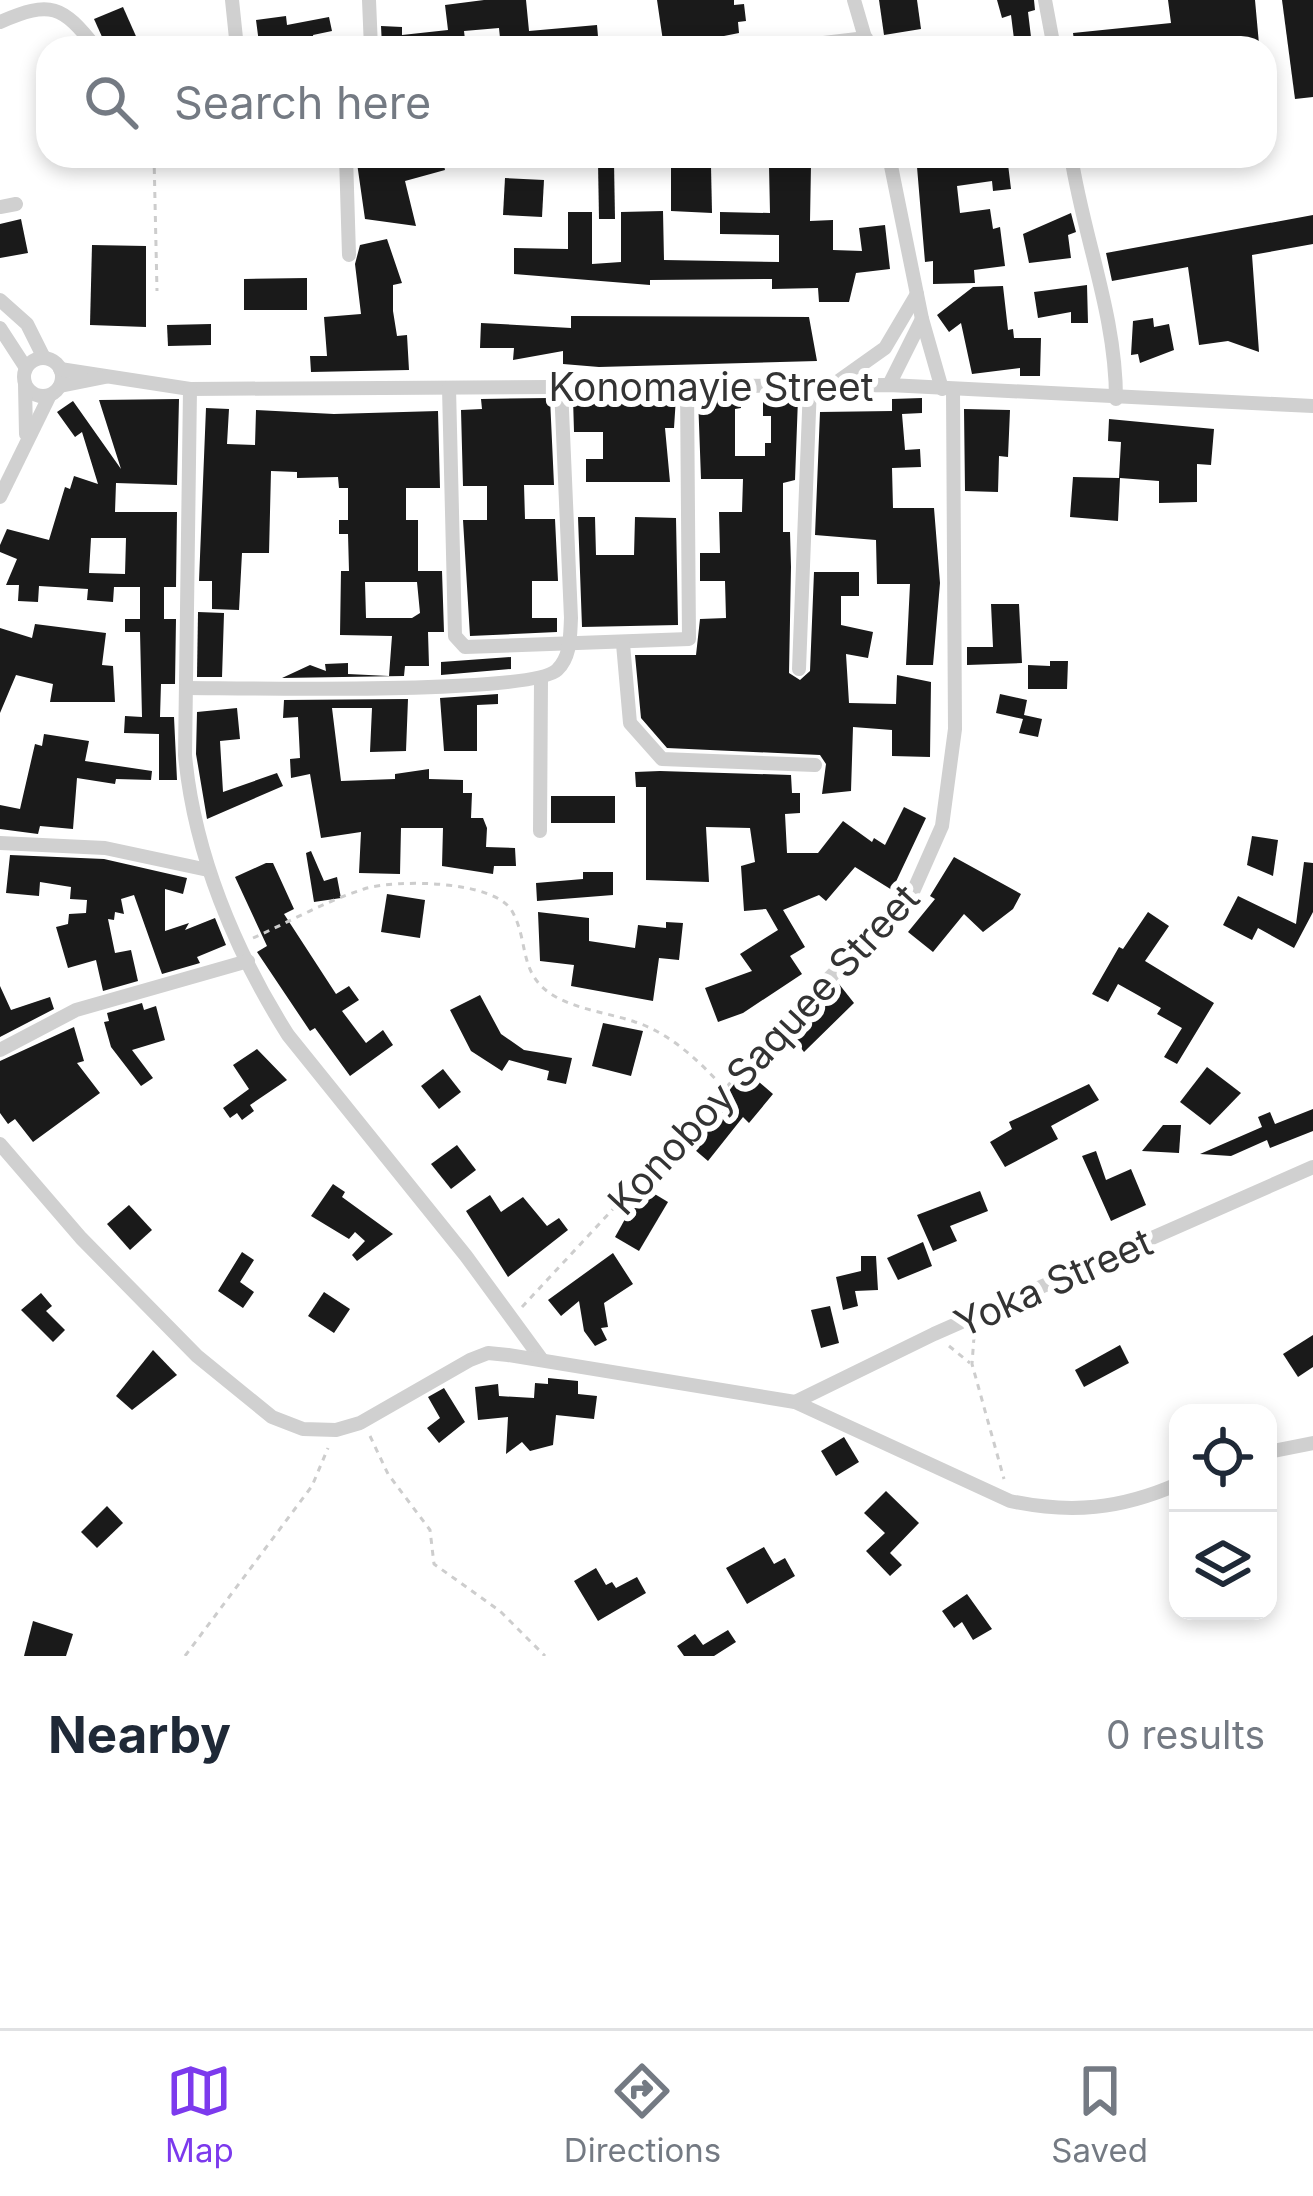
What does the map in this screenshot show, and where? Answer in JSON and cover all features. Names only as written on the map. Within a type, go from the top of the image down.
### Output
[{"type":"street","points":[[232,0],[236,36]]},
{"type":"street","points":[[369,0],[370,36]]},
{"type":"street","points":[[854,0],[865,36]]},
{"type":"street","points":[[1045,0],[1052,36]]},
{"type":"street","points":[[0,22],[40,7],[60,10],[85,36]]},
{"type":"street","points":[[346,168],[349,255]]},
{"type":"street","name":"Konoboy Saquee Street","points":[[794,1014],[912,893],[942,826],[956,729],[948,389],[922,319],[891,168]]},
{"type":"street","points":[[1073,168],[1083,230],[1113,330],[1116,399]]},
{"type":"street","points":[[833,386],[885,348],[917,294]]},
{"type":"street","points":[[0,300],[27,324],[56,383]]},
{"type":"street","points":[[889,385],[922,319]]},
{"type":"street","points":[[0,328],[32,394],[56,383]]},
{"type":"street","points":[[26,439],[25,376],[44,358]]},
{"type":"street","name":"Konomayie Street","points":[[56,383],[110,376],[190,389],[889,385],[1313,406]]},
{"type":"street","points":[[0,497],[8,459],[26,439],[56,383]]},
{"type":"street","points":[[448,388],[450,539],[458,644],[570,646],[689,639],[687,386]]},
{"type":"street","points":[[800,669],[810,386]]},
{"type":"street","points":[[187,688],[542,680],[559,670],[570,646],[561,387]]},
{"type":"street","points":[[190,389],[190,808],[208,870],[248,961],[288,1035],[542,1360]]},
{"type":"street","points":[[623,644],[630,722],[662,759],[815,765]]},
{"type":"street","points":[[540,831],[542,680]]},
{"type":"street","points":[[0,843],[105,848],[208,870]]},
{"type":"street","points":[[0,1050],[76,1010],[248,961]]},
{"type":"street","points":[[0,1144],[81,1238],[230,1385],[272,1417],[303,1429],[336,1430],[360,1424],[488,1353],[795,1402],[1010,1501],[1047,1509],[1132,1504],[1169,1488]]},
{"type":"street","name":"Yoka Street","points":[[795,1402],[934,1334],[1313,1167]]},
{"type":"street","points":[[1277,1450],[1313,1443]]},
{"type":"path","points":[[154,168],[157,291]]},
{"type":"path","points":[[241,944],[367,888],[491,891],[508,904],[520,925],[522,957],[535,983],[582,1008],[647,1026],[683,1049],[723,1087]]},
{"type":"path","name":"Konoboy Saquee Street","points":[[512,1317],[794,1014]]},
{"type":"path","points":[[976,1317],[972,1364],[1010,1501]]},
{"type":"path","points":[[934,1334],[972,1364]]},
{"type":"path","points":[[360,1424],[377,1446],[388,1474],[430,1530],[434,1564],[500,1611],[545,1656]]},
{"type":"path","points":[[185,1656],[312,1486],[336,1430]]},
{"type":"building","points":[[526,0],[529,31],[597,25],[598,36],[500,36],[499,28],[464,31],[465,36],[382,36],[381,26],[402,27],[402,35],[448,30],[445,5]]},
{"type":"building","points":[[657,0],[744,4],[746,21],[738,22],[739,33],[662,36]]},
{"type":"building","points":[[879,0],[917,0],[921,29],[884,35]]},
{"type":"building","points":[[997,0],[1034,0],[1035,10],[1028,12],[1031,36],[1014,36],[1011,15],[1002,18]]},
{"type":"building","points":[[1168,0],[1255,0],[1258,36],[1073,33],[1171,23]]},
{"type":"building","points":[[1282,0],[1313,0],[1313,97],[1295,99]]},
{"type":"building","points":[[123,7],[136,36],[102,36],[94,19]]},
{"type":"building","points":[[286,16],[287,25],[329,17],[332,31],[313,36],[258,36],[256,20]]},
{"type":"building","points":[[358,168],[445,168],[405,181],[416,226],[365,219]]},
{"type":"building","points":[[598,168],[614,168],[615,219],[599,219]]},
{"type":"building","points":[[671,168],[711,168],[712,213],[671,211]]},
{"type":"building","points":[[769,168],[811,168],[810,221],[833,220],[833,250],[862,251],[859,228],[885,225],[890,269],[856,273],[849,302],[819,302],[818,288],[772,289],[772,279],[650,280],[650,285],[514,274],[514,248],[568,249],[568,212],[592,212],[592,264],[621,262],[621,212],[663,211],[664,260],[779,262],[779,235],[720,234],[720,212],[770,213]]},
{"type":"building","points":[[917,168],[1008,168],[1011,189],[993,191],[992,181],[957,186],[960,213],[990,209],[993,229],[1000,227],[1005,266],[974,270],[975,283],[933,284],[933,261],[925,262]]},
{"type":"building","points":[[505,178],[544,180],[542,217],[503,215]]},
{"type":"building","points":[[1071,213],[1076,232],[1068,235],[1071,258],[1029,263],[1023,234]]},
{"type":"building","points":[[1313,215],[1313,244],[1252,255],[1259,352],[1228,341],[1199,345],[1188,267],[1112,281],[1106,253]]},
{"type":"building","points":[[21,219],[28,253],[0,258],[0,224]]},
{"type":"building","points":[[387,239],[402,283],[393,285],[393,311],[397,336],[407,335],[409,370],[311,372],[310,356],[327,356],[324,317],[361,314],[355,264],[360,245]]},
{"type":"building","points":[[92,245],[146,246],[146,327],[90,325]]},
{"type":"building","points":[[307,278],[307,310],[244,310],[244,279]]},
{"type":"building","points":[[1087,285],[1088,323],[1071,323],[1071,312],[1038,318],[1034,292]]},
{"type":"building","points":[[1003,286],[1008,330],[1013,329],[1014,338],[1041,338],[1040,376],[1020,376],[1020,368],[972,374],[961,323],[949,332],[937,315],[973,287]]},
{"type":"building","points":[[571,316],[809,317],[817,361],[599,367],[563,364],[563,351],[513,360],[514,348],[480,348],[481,323],[571,328]]},
{"type":"building","points":[[1153,318],[1154,327],[1169,324],[1174,350],[1140,363],[1138,354],[1131,355],[1133,321]]},
{"type":"building","points":[[211,324],[211,345],[168,346],[167,325]]},
{"type":"building","points":[[676,397],[674,428],[665,428],[670,482],[586,482],[586,459],[603,459],[603,432],[574,432],[573,398]]},
{"type":"building","points":[[698,397],[740,397],[741,408],[735,409],[735,456],[765,456],[765,443],[771,443],[771,416],[763,416],[763,400],[798,398],[795,480],[783,483],[783,532],[790,532],[789,673],[800,680],[810,671],[814,572],[859,572],[859,596],[841,596],[841,625],[873,632],[868,658],[846,654],[849,703],[896,704],[897,675],[931,682],[930,757],[892,756],[892,730],[853,727],[851,791],[822,794],[826,764],[820,755],[667,748],[641,718],[635,655],[696,655],[700,619],[726,618],[725,581],[700,581],[700,553],[720,553],[719,512],[742,512],[743,479],[701,479]]},
{"type":"building","points":[[550,398],[554,485],[524,485],[525,519],[555,519],[558,581],[532,581],[532,618],[557,618],[557,632],[470,636],[463,520],[487,520],[487,486],[463,486],[461,410],[482,409],[481,399]]},
{"type":"building","points":[[922,398],[922,413],[902,414],[905,450],[920,449],[921,467],[892,468],[893,508],[934,508],[940,583],[933,665],[906,665],[910,584],[877,584],[876,540],[815,535],[820,412],[892,411],[892,399]]},
{"type":"building","points":[[179,399],[177,485],[116,483],[115,512],[177,512],[176,587],[164,587],[164,619],[176,619],[175,684],[161,684],[160,717],[174,717],[177,780],[159,780],[159,734],[124,733],[125,716],[142,717],[140,632],[125,632],[125,619],[140,619],[140,587],[114,587],[113,602],[87,600],[88,589],[39,586],[38,602],[18,601],[19,585],[6,585],[17,559],[0,552],[7,529],[49,540],[65,487],[70,489],[74,476],[98,484],[82,432],[75,437],[57,412],[73,401],[121,469],[99,400]],"holes":[[[91,538],[126,538],[125,574],[89,573]]]},
{"type":"building","points":[[206,408],[229,409],[227,444],[255,445],[256,410],[438,411],[440,488],[406,488],[406,520],[418,520],[418,571],[442,571],[444,632],[428,632],[429,666],[405,666],[404,676],[282,678],[310,665],[326,671],[325,664],[348,663],[348,674],[389,676],[392,636],[340,635],[341,571],[349,571],[348,534],[339,534],[339,520],[348,520],[348,488],[339,488],[338,477],[297,478],[297,472],[271,471],[269,553],[242,553],[239,610],[212,609],[212,581],[199,581]],"holes":[[[365,582],[417,582],[420,613],[412,618],[366,618]]]},
{"type":"building","points":[[964,409],[1010,410],[1008,457],[999,456],[998,492],[965,491]]},
{"type":"building","points":[[1109,419],[1214,429],[1211,465],[1197,464],[1197,502],[1159,503],[1159,481],[1120,478],[1118,521],[1070,517],[1073,477],[1119,478],[1121,442],[1108,441]]},
{"type":"building","points":[[578,517],[595,517],[596,555],[634,555],[635,517],[676,518],[678,625],[582,627]]},
{"type":"building","points":[[991,604],[1019,604],[1022,663],[967,665],[967,647],[993,647]]},
{"type":"building","points":[[198,612],[224,613],[222,677],[197,677]]},
{"type":"building","points":[[35,624],[106,633],[102,665],[113,666],[115,702],[50,702],[53,684],[16,675],[0,713],[0,628],[32,638]]},
{"type":"building","points":[[511,657],[511,669],[441,675],[441,662]]},
{"type":"building","points":[[1050,661],[1068,661],[1067,689],[1028,689],[1028,665],[1050,666]]},
{"type":"building","points":[[498,694],[498,704],[477,705],[477,751],[444,751],[440,698]]},
{"type":"building","points":[[1000,694],[1027,700],[1024,715],[1042,719],[1038,737],[1019,733],[1023,719],[996,713]]},
{"type":"building","points":[[408,699],[406,751],[370,752],[372,708],[332,708],[341,781],[395,779],[395,774],[429,769],[429,779],[463,780],[463,793],[472,793],[471,818],[483,818],[487,828],[486,847],[515,848],[516,866],[494,866],[493,874],[442,866],[443,828],[401,828],[400,874],[359,873],[361,832],[321,838],[310,774],[291,778],[290,759],[300,758],[298,717],[283,718],[284,700]]},
{"type":"building","points":[[237,708],[240,739],[220,741],[223,792],[277,773],[283,786],[207,819],[196,754],[197,712]]},
{"type":"building","points":[[44,734],[89,741],[85,761],[152,771],[151,780],[116,779],[115,784],[77,778],[73,829],[40,826],[38,834],[0,829],[0,805],[20,809],[35,744],[42,746]]},
{"type":"building","points":[[635,772],[791,775],[792,793],[800,793],[800,813],[785,814],[787,853],[818,853],[843,821],[872,842],[874,838],[885,845],[904,807],[926,818],[892,890],[855,867],[826,901],[819,895],[783,910],[805,947],[790,956],[802,974],[743,1013],[718,1022],[705,988],[752,971],[740,954],[778,930],[766,909],[744,911],[741,866],[755,862],[750,828],[706,827],[709,882],[646,880],[646,787],[636,787]]},
{"type":"building","points":[[551,796],[615,796],[615,823],[551,823]]},
{"type":"building","points":[[1252,836],[1278,840],[1273,876],[1247,865]]},
{"type":"building","points":[[311,851],[324,881],[337,877],[341,898],[314,902],[306,853]]},
{"type":"building","points":[[10,855],[104,859],[187,878],[183,894],[165,889],[165,931],[189,923],[185,930],[215,918],[226,945],[197,957],[200,963],[162,974],[134,895],[121,899],[124,914],[115,912],[114,920],[108,919],[115,953],[131,950],[138,981],[103,991],[96,960],[68,968],[56,927],[68,924],[69,914],[86,913],[87,900],[70,899],[71,887],[40,882],[39,896],[6,893]]},
{"type":"building","points":[[954,857],[1021,894],[1013,909],[983,932],[964,914],[933,952],[908,932],[935,899],[930,896]]},
{"type":"building","points":[[1304,862],[1313,863],[1313,912],[1294,948],[1258,928],[1252,940],[1223,925],[1238,896],[1296,924]]},
{"type":"building","points":[[273,863],[294,909],[284,914],[336,994],[349,986],[359,1000],[342,1011],[366,1043],[383,1030],[393,1045],[350,1076],[315,1028],[310,1031],[257,952],[267,946],[235,877]]},
{"type":"building","points":[[583,872],[613,872],[613,895],[537,901],[536,883],[583,879]]},
{"type":"building","points":[[387,894],[425,900],[420,938],[381,932]]},
{"type":"building","points":[[538,912],[589,918],[589,941],[635,948],[638,925],[666,928],[666,922],[683,923],[679,960],[659,958],[653,1001],[571,986],[574,965],[540,961]]},
{"type":"building","points":[[1148,912],[1169,926],[1145,961],[1214,1003],[1177,1064],[1164,1057],[1182,1028],[1157,1014],[1161,1008],[1118,984],[1108,1002],[1092,994],[1119,947],[1123,949]]},
{"type":"building","points":[[839,984],[854,1003],[804,1052],[787,1030],[802,1022]]},
{"type":"building","points":[[0,986],[11,1010],[50,997],[54,1009],[0,1037]]},
{"type":"building","points":[[480,995],[501,1034],[524,1050],[572,1058],[566,1084],[547,1080],[549,1071],[509,1060],[502,1071],[471,1051],[450,1010]]},
{"type":"building","points":[[142,1003],[144,1010],[156,1006],[165,1040],[132,1050],[153,1078],[141,1086],[111,1047],[104,1022],[109,1021],[107,1013]]},
{"type":"building","points":[[603,1023],[643,1031],[631,1076],[592,1066]]},
{"type":"building","points":[[74,1027],[84,1061],[77,1063],[100,1093],[33,1142],[15,1119],[8,1124],[0,1113],[0,1061]]},
{"type":"building","points":[[257,1049],[287,1080],[250,1105],[254,1111],[242,1120],[237,1113],[230,1118],[223,1108],[249,1089],[233,1065]]},
{"type":"building","points":[[1207,1067],[1241,1093],[1210,1125],[1180,1102]]},
{"type":"building","points":[[443,1069],[461,1092],[439,1109],[421,1086]]},
{"type":"building","points":[[745,1070],[773,1094],[749,1123],[743,1117],[708,1161],[688,1144]]},
{"type":"building","points":[[1089,1084],[1099,1100],[1051,1126],[1058,1139],[1005,1167],[990,1142],[1012,1129],[1009,1122]]},
{"type":"building","points":[[1313,1109],[1313,1131],[1270,1148],[1267,1140],[1231,1156],[1200,1154],[1262,1127],[1258,1117],[1270,1112],[1275,1124]]},
{"type":"building","points":[[1163,1125],[1181,1125],[1179,1153],[1142,1151]]},
{"type":"building","points":[[457,1145],[476,1170],[451,1189],[431,1164]]},
{"type":"building","points":[[1096,1151],[1106,1180],[1131,1169],[1146,1205],[1111,1221],[1082,1156]]},
{"type":"building","points":[[333,1184],[345,1192],[342,1197],[393,1234],[357,1261],[352,1255],[365,1241],[355,1232],[349,1239],[311,1216]]},
{"type":"building","points":[[643,1187],[668,1202],[639,1251],[615,1237]]},
{"type":"building","points":[[980,1191],[988,1211],[950,1226],[957,1241],[933,1251],[917,1215]]},
{"type":"building","points":[[490,1195],[501,1212],[523,1197],[547,1226],[559,1218],[568,1230],[508,1277],[466,1211]]},
{"type":"building","points":[[129,1205],[152,1230],[130,1250],[107,1224]]},
{"type":"building","points":[[923,1242],[932,1266],[898,1280],[887,1258]]},
{"type":"building","points":[[242,1252],[254,1260],[240,1282],[254,1292],[243,1308],[218,1291]]},
{"type":"building","points":[[613,1253],[633,1284],[604,1303],[608,1327],[601,1328],[607,1340],[595,1346],[584,1331],[579,1301],[561,1316],[548,1300]]},
{"type":"building","points":[[861,1256],[876,1256],[878,1290],[855,1291],[858,1306],[843,1310],[836,1277],[861,1271]]},
{"type":"building","points":[[324,1292],[350,1309],[334,1333],[308,1316]]},
{"type":"building","points":[[41,1293],[52,1306],[46,1311],[65,1330],[53,1342],[21,1310]]},
{"type":"building","points":[[830,1306],[839,1343],[821,1348],[811,1310]]},
{"type":"building","points":[[1313,1335],[1313,1367],[1298,1377],[1283,1354]]},
{"type":"building","points":[[1120,1345],[1129,1363],[1084,1387],[1075,1370]]},
{"type":"building","points":[[153,1350],[177,1375],[132,1410],[116,1396]]},
{"type":"building","points":[[548,1378],[578,1381],[578,1394],[597,1396],[594,1419],[556,1415],[553,1445],[530,1451],[522,1442],[506,1454],[508,1417],[478,1420],[475,1387],[498,1384],[499,1396],[534,1398],[535,1383],[548,1384]]},
{"type":"building","points":[[444,1388],[465,1422],[439,1443],[427,1428],[440,1418],[428,1397]]},
{"type":"building","points":[[844,1437],[859,1462],[836,1476],[821,1451]]},
{"type":"building","points":[[886,1491],[919,1523],[890,1553],[902,1565],[890,1576],[866,1551],[885,1533],[864,1513]]},
{"type":"building","points":[[107,1506],[123,1523],[97,1548],[81,1532]]},
{"type":"building","points":[[764,1547],[774,1564],[785,1558],[795,1576],[747,1604],[726,1568]]},
{"type":"building","points":[[596,1568],[606,1585],[612,1582],[616,1588],[637,1577],[646,1593],[598,1621],[574,1581]]},
{"type":"building","points":[[967,1594],[992,1629],[973,1640],[962,1622],[954,1628],[942,1611]]},
{"type":"building","points":[[33,1621],[73,1634],[66,1656],[24,1656]]},
{"type":"building","points":[[728,1630],[736,1642],[714,1656],[684,1656],[677,1646],[695,1634],[703,1645]]}]
